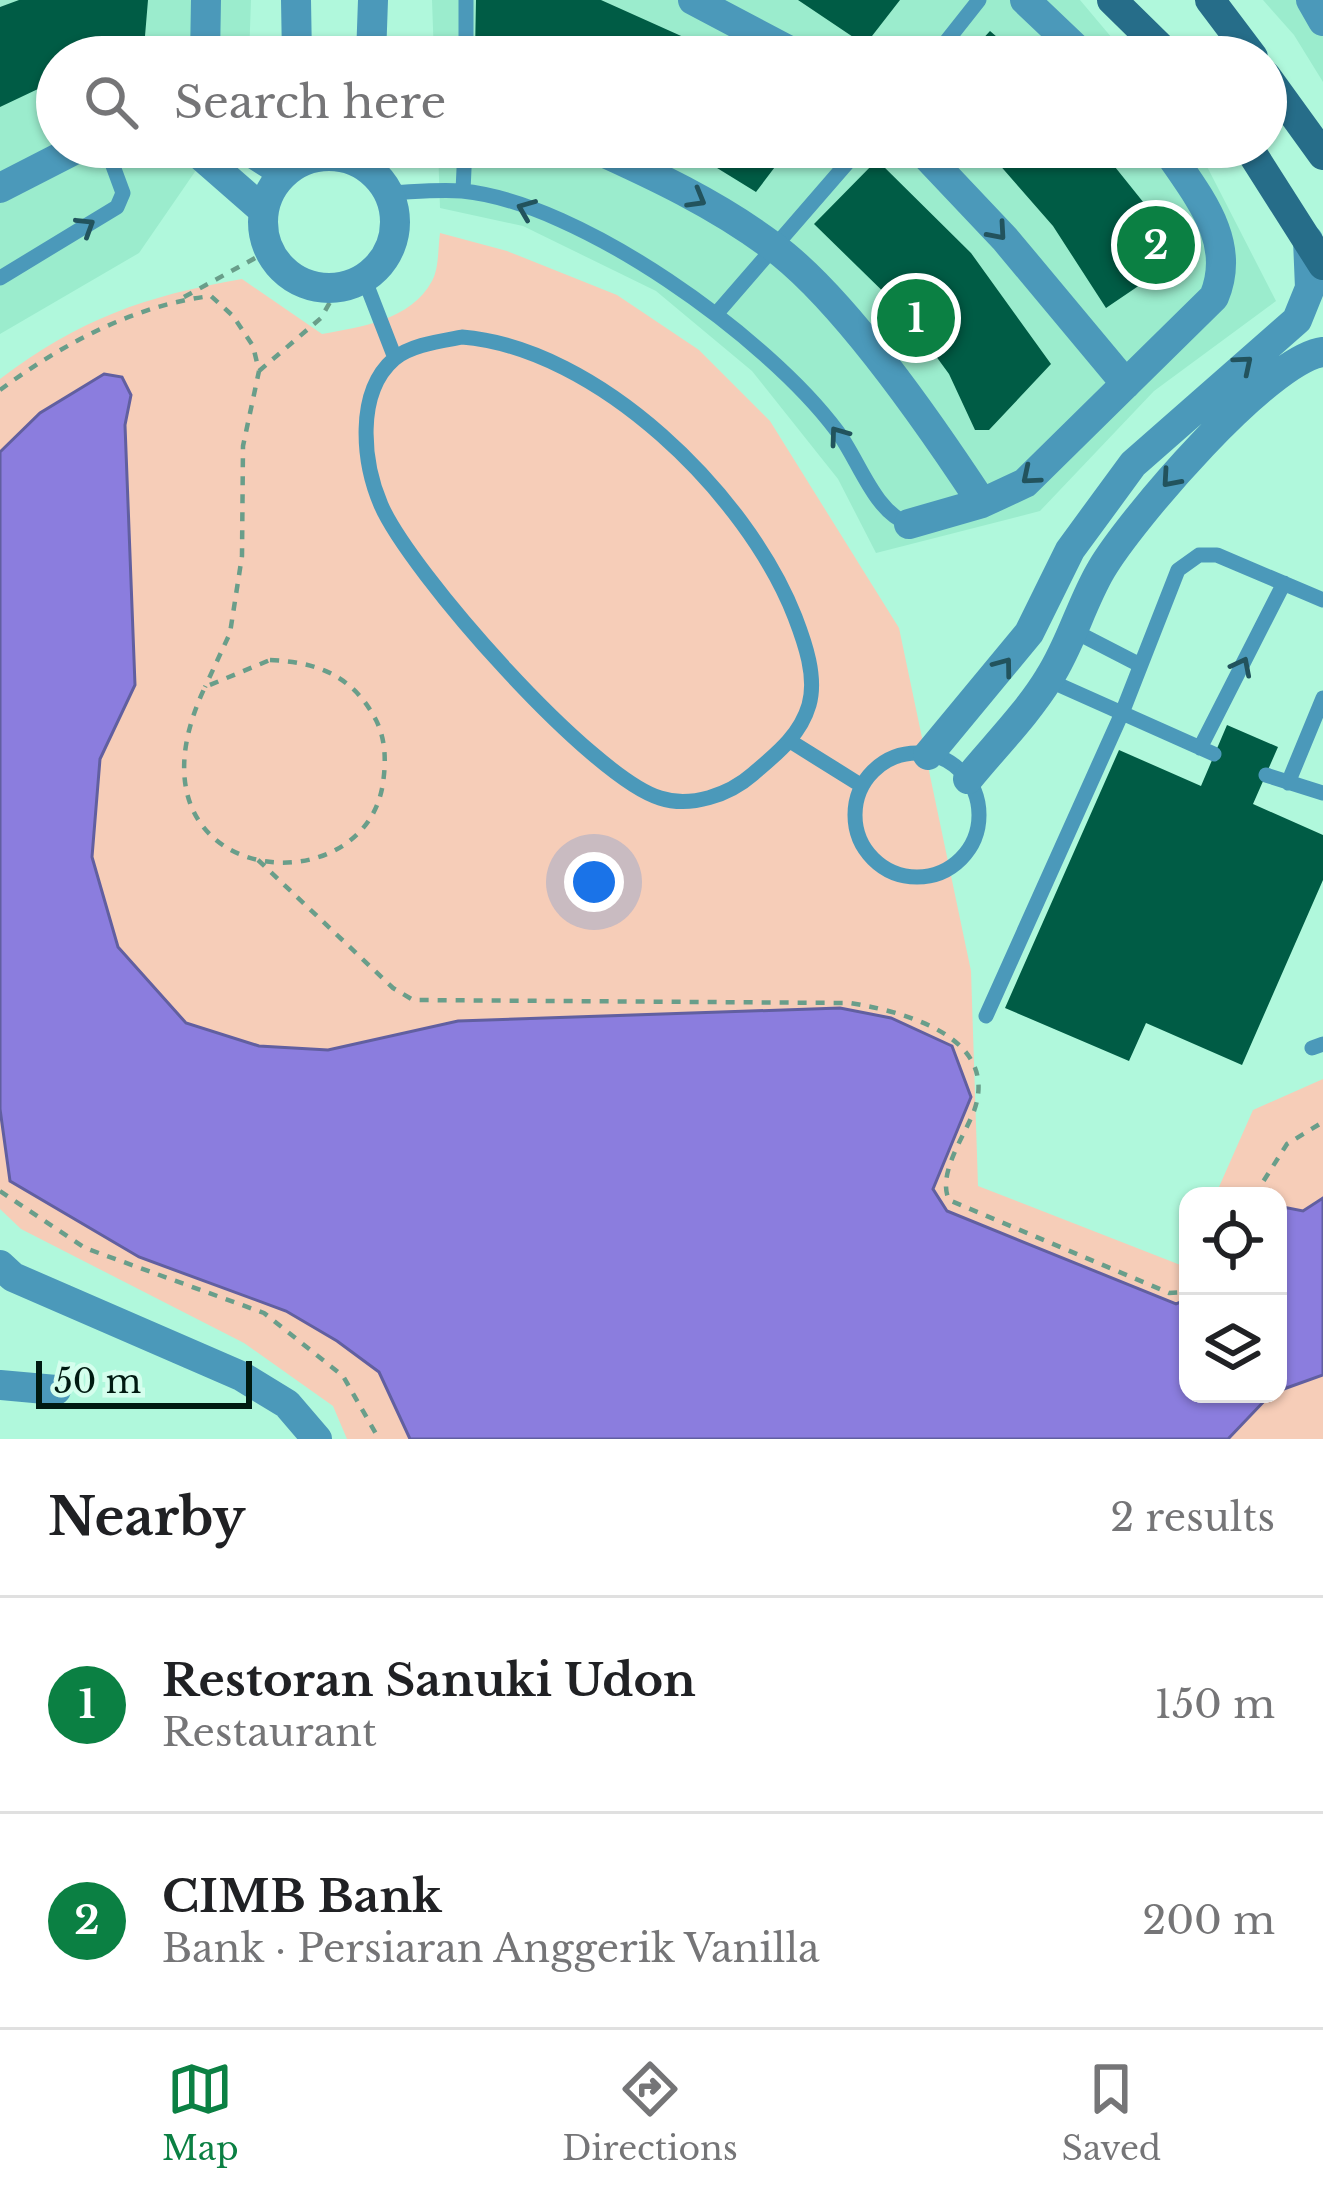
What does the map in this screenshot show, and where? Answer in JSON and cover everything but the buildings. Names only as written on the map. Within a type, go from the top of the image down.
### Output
[{"type":"main road","points":[[1112,0],[1149,36]]},
{"type":"main road","points":[[1210,0],[1237,36]]},
{"type":"main road","points":[[1287,105],[1323,155]]},
{"type":"main road","points":[[1261,168],[1316,253]]},
{"type":"street","points":[[205,36],[206,0]]},
{"type":"street","points":[[296,0],[297,36]]},
{"type":"street","points":[[372,36],[373,0]]},
{"type":"street","points":[[692,0],[761,36]]},
{"type":"street","points":[[1025,0],[1063,36]]},
{"type":"street","points":[[1310,0],[1323,21]]},
{"type":"street","points":[[0,188],[39,168]]},
{"type":"street","points":[[214,168],[263,210]]},
{"type":"street","points":[[289,168],[263,210],[268,250],[297,280],[351,283],[392,242],[388,193],[374,168]]},
{"type":"street","points":[[635,168],[698,199],[774,247],[860,338],[982,503]]},
{"type":"street","points":[[938,168],[1005,239],[1126,384]]},
{"type":"street","points":[[909,524],[982,503],[1025,483],[1214,297],[1225,272],[1225,253],[1207,211],[1179,168]]},
{"type":"street","points":[[928,755],[1029,633],[1070,550],[1132,464],[1306,308],[1316,253]]},
{"type":"street","points":[[968,779],[1048,680],[1098,574],[1128,527],[1201,443],[1276,381],[1323,352]]},
{"type":"street","points":[[4,1279],[241,1376],[287,1404],[317,1439]]},
{"type":"street","points":[[0,1385],[56,1390]]},
{"type":"lane","points":[[466,0],[466,36]]},
{"type":"lane","points":[[951,36],[979,0]]},
{"type":"lane","points":[[0,278],[117,207],[123,194],[114,168]]},
{"type":"lane","points":[[463,191],[464,168]]},
{"type":"lane","points":[[717,313],[843,168]]},
{"type":"lane","points":[[388,193],[463,191],[514,203],[587,235],[717,313],[837,430],[886,508],[909,524]]},
{"type":"lane","points":[[351,283],[394,358]]},
{"type":"lane","points":[[462,337],[504,340],[544,356],[640,419],[691,464],[739,516],[778,574],[803,638],[811,671],[810,704],[790,741],[738,787],[704,800],[659,799],[592,754],[506,670],[423,568],[382,507],[366,457],[368,412],[377,382],[394,358],[462,337]]},
{"type":"lane","points":[[986,1016],[1122,713],[1178,570],[1188,561],[1217,555],[1323,600]]},
{"type":"lane","points":[[1048,680],[1207,751],[1284,583]]},
{"type":"lane","points":[[1074,631],[1140,665]]},
{"type":"lane","points":[[1288,783],[1323,698]]},
{"type":"lane","points":[[790,741],[862,786]]},
{"type":"lane","points":[[928,755],[950,763],[968,779],[979,808],[974,838],[956,863],[928,876],[883,868],[862,845],[855,816],[862,786],[883,763],[928,755]]},
{"type":"lane","points":[[1266,775],[1323,793]]},
{"type":"path","points":[[0,390],[95,332],[179,300],[268,250]]},
{"type":"path","points":[[259,371],[321,318],[351,283]]},
{"type":"path","points":[[179,300],[211,296],[233,316],[253,346],[259,371],[243,446],[242,556],[230,633],[181,749],[182,783],[194,814],[216,839],[258,860],[393,988],[413,1000],[850,1003],[905,1012],[939,1026],[966,1057],[976,1080],[976,1105],[946,1177],[949,1200],[1169,1293],[1179,1292]]},
{"type":"path","points":[[205,687],[270,660],[305,662],[336,674],[362,697],[379,726],[386,759],[381,793],[365,823],[341,847],[311,861],[258,860]]},
{"type":"path","points":[[1260,1187],[1287,1144],[1323,1122]]},
{"type":"path","points":[[0,1191],[85,1248],[263,1313],[344,1376],[379,1439]]},
{"type":"shaded area","points":[[0,0],[251,0],[250,36],[36,36],[36,168],[198,168],[139,253],[0,334]]},
{"type":"shaded area","points":[[432,0],[1080,0],[1110,36],[433,36]]},
{"type":"shaded area","points":[[1263,0],[1323,0],[1323,82],[1294,35]]},
{"type":"shaded area","points":[[439,168],[1208,168],[1276,301],[1154,391],[1040,511],[876,553],[838,479],[752,371],[656,291],[523,226],[440,208]]},
{"type":"shaded area","points":[[440,233],[507,251],[617,295],[699,350],[770,421],[899,628],[971,971],[978,1186],[1179,1264],[1179,1403],[1287,1403],[1287,1187],[1219,1187],[1253,1110],[1323,1079],[1323,1439],[347,1439],[333,1406],[244,1343],[21,1229],[0,1209],[0,379],[58,340],[114,313],[174,293],[242,279],[322,334],[353,328],[411,305],[432,281]]},
{"type":"shaded area","points":[[104,374],[122,377],[131,395],[125,425],[135,685],[100,759],[92,857],[118,947],[186,1023],[259,1046],[328,1050],[458,1021],[840,1008],[891,1018],[952,1046],[971,1097],[933,1189],[947,1211],[1179,1303],[1179,1403],[1262,1403],[1228,1439],[410,1439],[379,1372],[337,1341],[286,1311],[139,1257],[10,1181],[0,1109],[0,452],[40,413]]},
{"type":"shaded area","points":[[1323,1198],[1323,1375],[1287,1388],[1287,1208],[1303,1211]]},
{"type":"place","name":"CIMB Bank","points":[[1156,245]]},
{"type":"place","name":"Restoran Sanuki Udon","points":[[916,318]]}]
